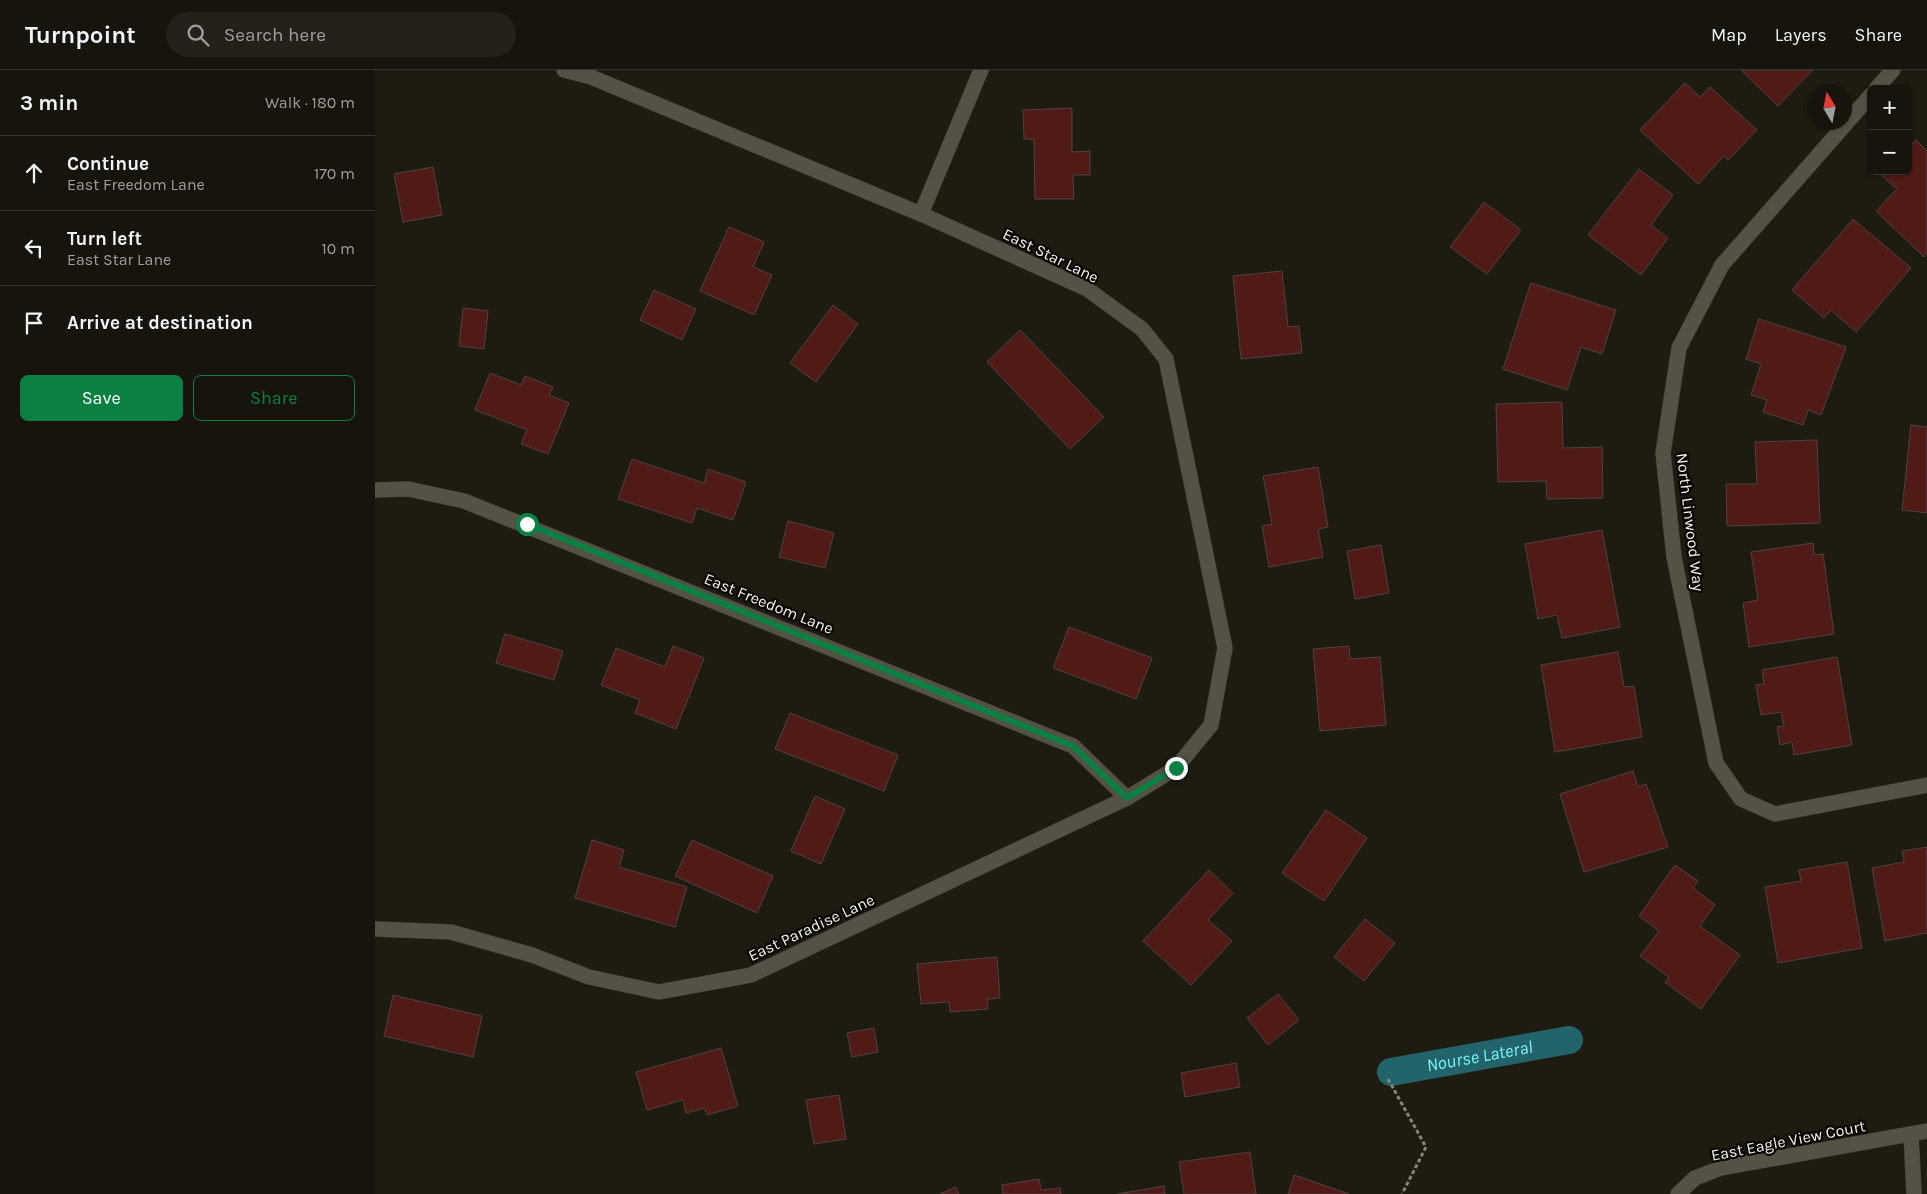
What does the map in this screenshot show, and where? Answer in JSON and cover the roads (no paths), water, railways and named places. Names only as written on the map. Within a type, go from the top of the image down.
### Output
[{"type":"street","name":"East Star Lane","points":[[564,70],[591,77],[921,214],[1087,289],[1142,329],[1166,359],[1225,648],[1211,725],[1176,768],[1127,798]]},
{"type":"street","points":[[921,214],[981,70]]},
{"type":"street","points":[[1880,85],[1893,70]]},
{"type":"street","name":"North Linwood Way","points":[[1867,100],[1722,265],[1679,348],[1663,453],[1674,557],[1716,764],[1741,799],[1775,814],[1927,785]]},
{"type":"street","name":"East Freedom Lane","points":[[375,490],[408,489],[464,500],[1073,746],[1127,798]]},
{"type":"street","name":"East Paradise Lane","points":[[375,929],[451,932],[532,955],[589,977],[659,992],[751,975],[1127,798]]},
{"type":"street","name":"East Eagle View Court","points":[[1678,1194],[1695,1178],[1721,1168],[1927,1131]]},
{"type":"street","points":[[1911,1134],[1914,1194]]},
{"type":"waterway","name":"Nourse Lateral","points":[[1391,1072],[1569,1040]]}]
